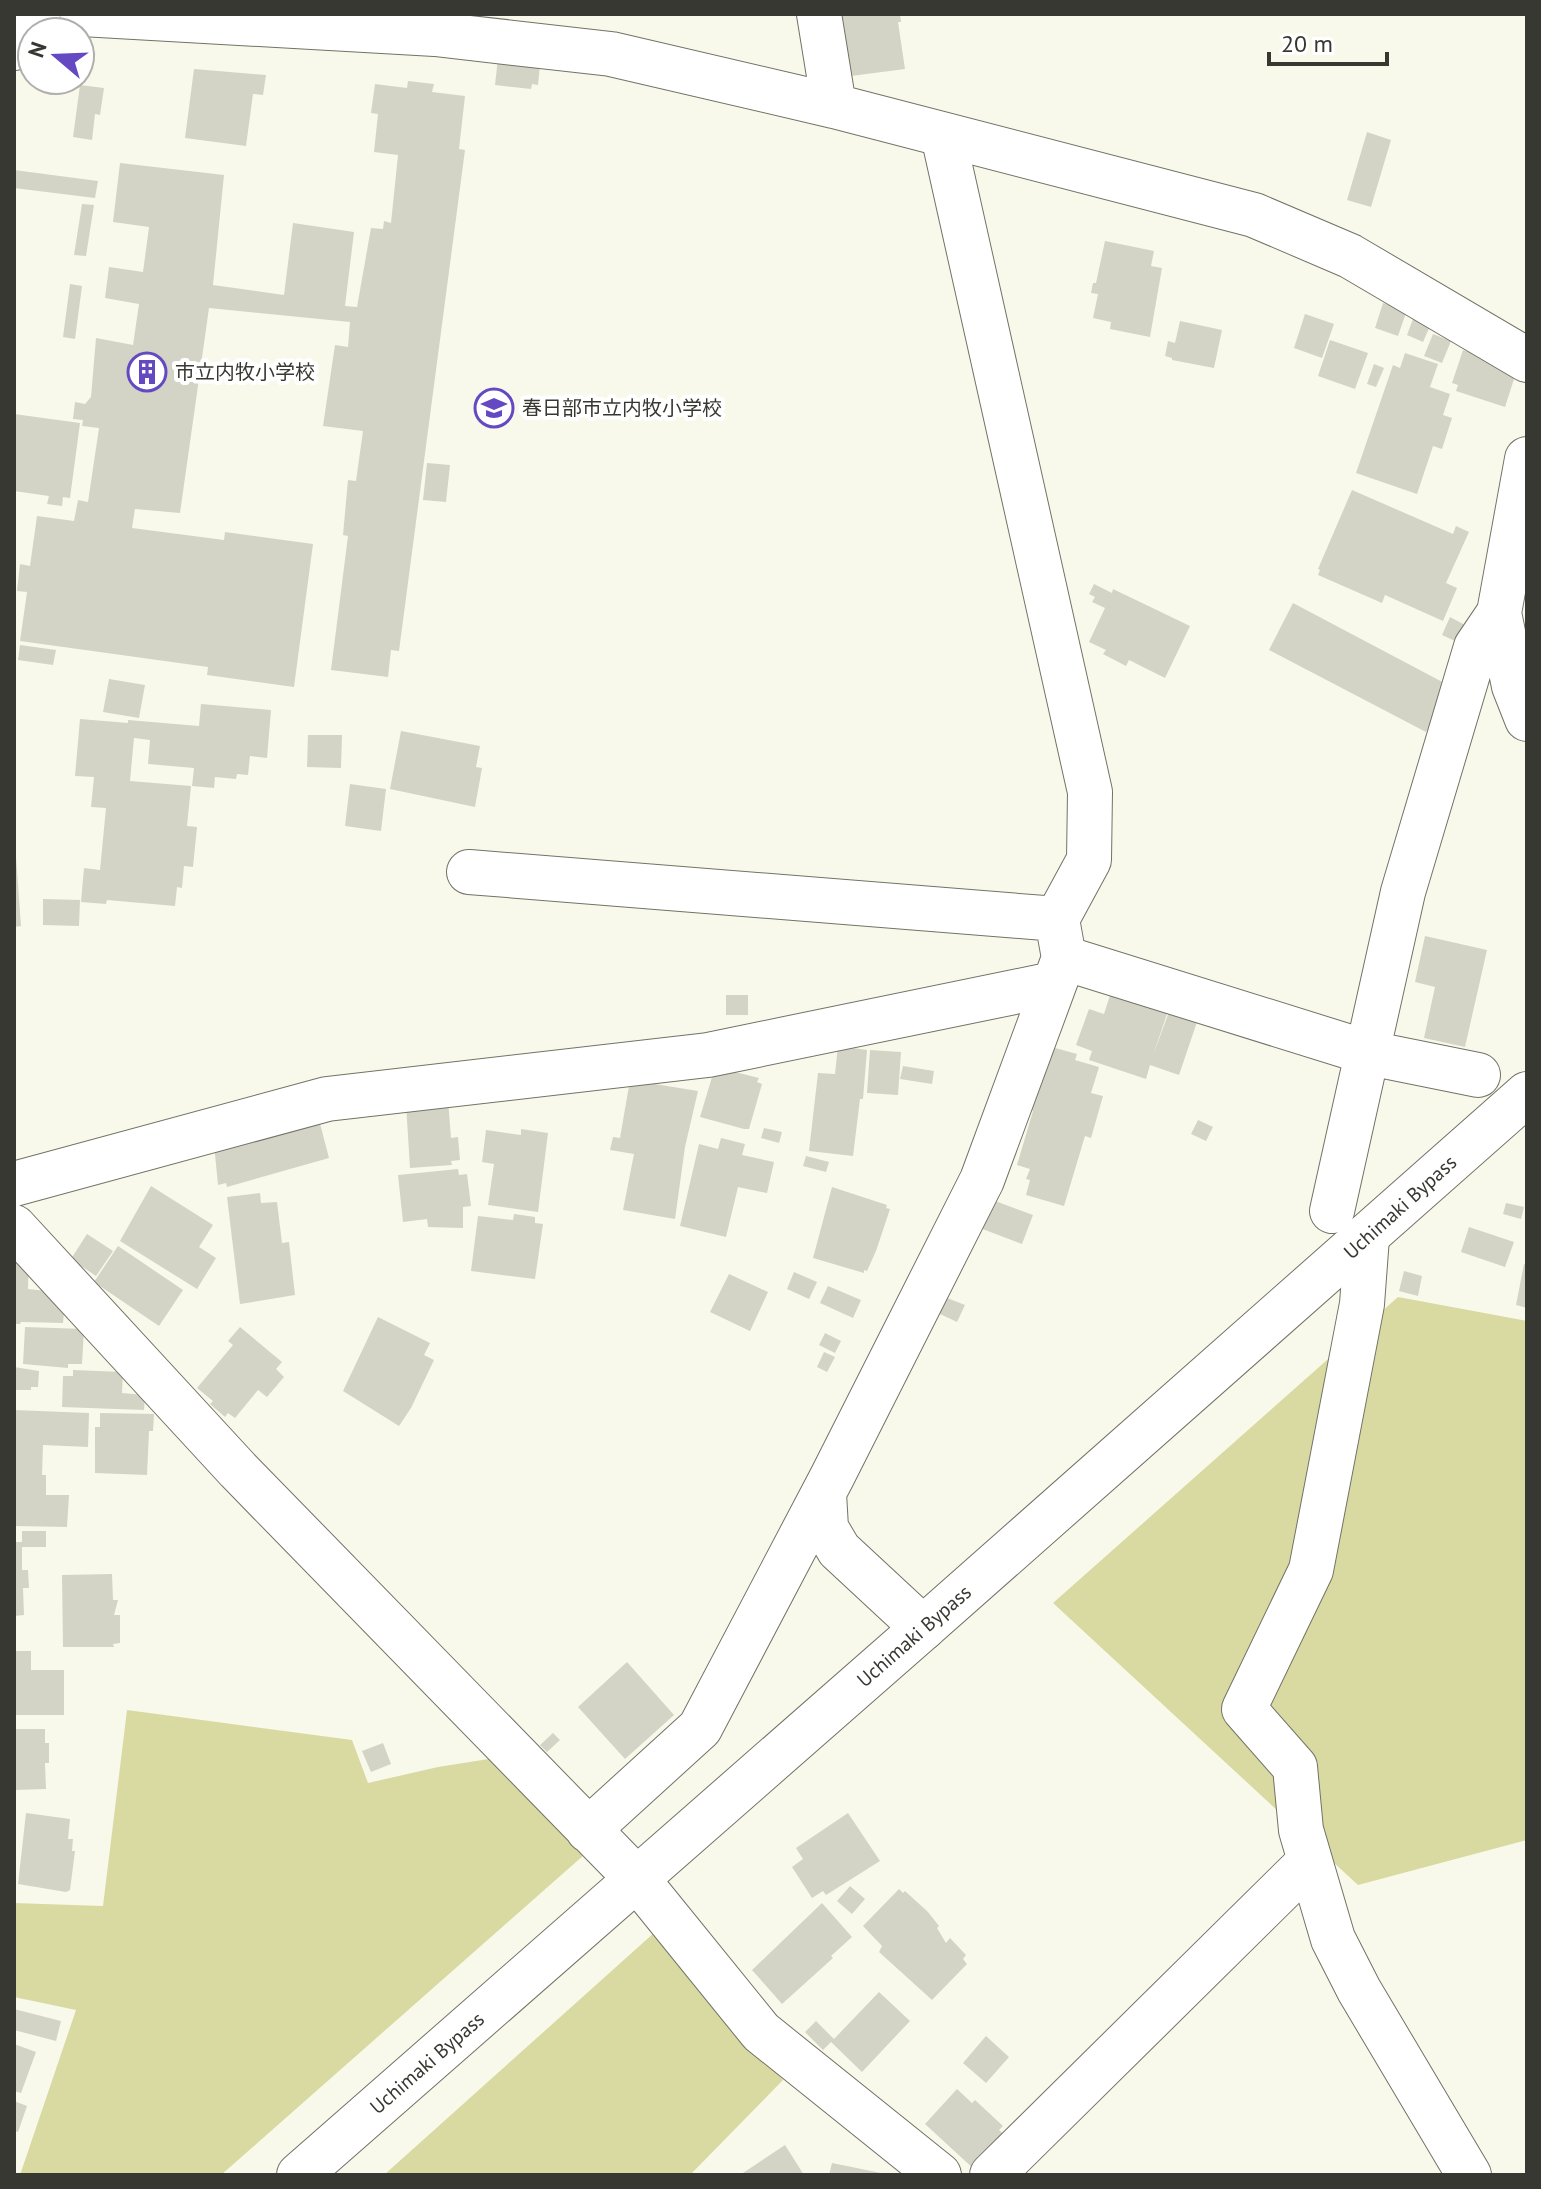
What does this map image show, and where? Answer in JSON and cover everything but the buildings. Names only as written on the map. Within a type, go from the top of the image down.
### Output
[{"type":"street","points":[[14,48],[38,14]]},
{"type":"street","points":[[82,14],[435,34],[611,54],[834,106],[1254,215],[1350,256],[1527,360]]},
{"type":"street","points":[[819,14],[834,106]]},
{"type":"street","points":[[588,1830],[700,1728],[824,1493],[982,1180],[1089,860],[1090,792],[943,135]]},
{"type":"street","points":[[1527,459],[1499,613],[1514,686],[1527,719]]},
{"type":"street","points":[[1332,1211],[1403,892],[1476,647],[1499,613]]},
{"type":"street","points":[[469,872],[1058,954],[1369,1053],[1478,1075]]},
{"type":"street","points":[[14,1184],[327,1099],[708,1055],[1058,954]]},
{"type":"street","name":"Uchimaki Bypass","points":[[299,2175],[1527,1094]]},
{"type":"street","points":[[14,1227],[238,1470],[637,1879],[761,2032],[939,2175]]},
{"type":"street","points":[[1367,1237],[1362,1304],[1311,1570],[1244,1709],[1295,1767],[1301,1830],[1333,1939],[1359,1990],[1469,2175]]},
{"type":"street","points":[[824,1493],[826,1528],[839,1550],[923,1628]]},
{"type":"street","points":[[992,2175],[1310,1861]]},
{"type":"green space","points":[[1398,1297],[1527,1321],[1527,1840],[1358,1885],[1053,1603]]},
{"type":"green space","points":[[127,1710],[352,1740],[368,1783],[495,1758],[584,1855],[221,2175],[20,2175],[76,2010],[14,1997],[14,1903],[103,1906]]},
{"type":"green space","points":[[655,1932],[783,2080],[690,2175],[384,2175]]},
{"type":"place","name":"市立内牧小学校","points":[[147,372]]},
{"type":"place","name":"春日部市立内牧小学校","points":[[494,408]]}]
